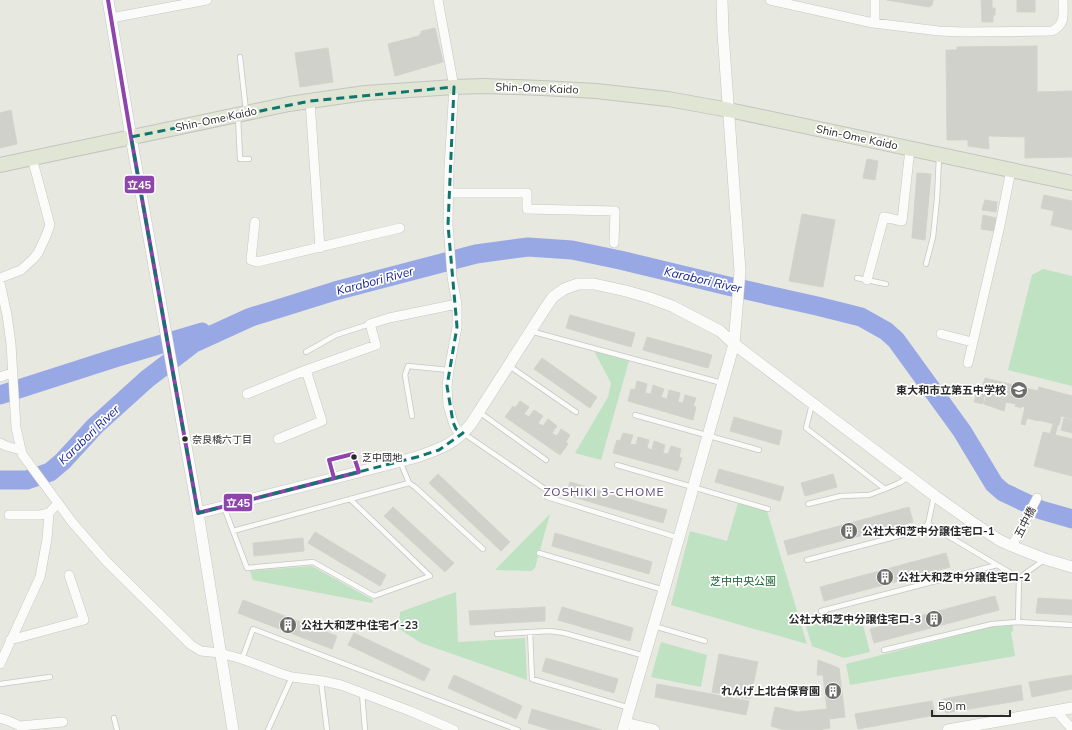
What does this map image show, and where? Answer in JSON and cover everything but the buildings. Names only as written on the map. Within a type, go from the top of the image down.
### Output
[{"type":"main road","name":"Shin-Ome Kaido","points":[[0,165],[289,104],[365,93],[454,87],[520,87],[596,91],[668,99],[729,110],[1072,183]]},
{"type":"street","points":[[108,0],[130,137],[198,513],[234,730]]},
{"type":"street","points":[[111,18],[188,2],[207,0]]},
{"type":"street","points":[[438,0],[454,87],[448,193],[449,245],[452,277],[457,304],[457,327],[447,386],[448,405],[452,422],[456,429],[463,433]]},
{"type":"street","points":[[654,730],[624,727],[709,436],[734,344],[739,298],[740,271],[722,0]]},
{"type":"street","points":[[770,0],[875,23],[939,31],[964,32],[1052,31],[1061,24],[1063,17],[1063,0]]},
{"type":"street","points":[[875,0],[875,23]]},
{"type":"street","points":[[310,101],[320,248]]},
{"type":"street","points":[[867,280],[884,217],[902,222],[910,149]]},
{"type":"street","points":[[0,278],[21,270],[33,259],[38,253],[50,225],[32,158]]},
{"type":"street","points":[[968,363],[999,230],[1011,170]]},
{"type":"street","points":[[448,193],[527,193],[527,209],[615,211],[614,243]]},
{"type":"street","points":[[255,222],[251,260],[258,262],[320,248],[386,230],[400,228]]},
{"type":"street","points":[[0,283],[7,314],[11,344],[16,428],[21,450],[25,458],[72,522],[106,561],[191,645],[201,651],[220,652],[292,677],[341,685],[410,711],[454,730]]},
{"type":"street","points":[[198,513],[400,461],[417,458],[447,446],[463,433],[479,412],[530,330],[553,297],[564,289],[578,284],[594,284],[626,291],[672,306],[720,331],[734,344],[910,476],[934,496],[969,520],[999,540],[1012,546],[1045,559],[1072,567]]},
{"type":"street","points":[[247,394],[306,370],[376,345],[370,324],[389,318],[457,304]]},
{"type":"street","points":[[941,334],[972,342]]},
{"type":"street","points":[[278,439],[322,421],[306,370]]},
{"type":"street","points":[[0,377],[12,374]]},
{"type":"street","points":[[0,443],[21,450]]},
{"type":"street","name":"五中橋","points":[[1012,546],[1037,498]]},
{"type":"street","points":[[0,664],[40,577],[47,539],[49,516],[58,503]]},
{"type":"street","points":[[9,515],[49,516]]},
{"type":"street","points":[[10,640],[84,620],[69,575]]},
{"type":"street","points":[[948,730],[1072,708]]},
{"type":"street","points":[[1056,711],[1072,729]]},
{"type":"street","points":[[0,718],[20,726],[63,722]]},
{"type":"lane","points":[[240,57],[242,114],[240,160],[250,159]]},
{"type":"lane","points":[[926,264],[933,237],[937,199],[939,155]]},
{"type":"lane","points":[[857,278],[886,284]]},
{"type":"lane","points":[[306,352],[336,335],[370,324]]},
{"type":"lane","points":[[530,330],[723,384]]},
{"type":"lane","points":[[508,365],[576,412]]},
{"type":"lane","points":[[412,416],[405,375],[408,366],[449,370]]},
{"type":"lane","points":[[812,403],[806,428],[885,489]]},
{"type":"lane","points":[[479,412],[546,460]]},
{"type":"lane","points":[[635,415],[759,450]]},
{"type":"lane","points":[[463,433],[545,489]]},
{"type":"lane","points":[[334,478],[329,460],[353,454],[359,472]]},
{"type":"lane","points":[[400,461],[409,483],[483,549]]},
{"type":"lane","points":[[617,465],[768,509]]},
{"type":"lane","points":[[808,504],[841,496],[869,495],[899,483],[910,476]]},
{"type":"lane","points":[[233,531],[409,483]]},
{"type":"lane","points":[[807,560],[921,530],[928,524],[934,496]]},
{"type":"lane","points":[[547,497],[679,538]]},
{"type":"lane","points":[[224,507],[247,568],[312,562],[374,596],[430,576],[350,499]]},
{"type":"lane","points":[[928,524],[1019,578]]},
{"type":"lane","points":[[539,553],[664,590]]},
{"type":"lane","points":[[1019,578],[1045,559]]},
{"type":"lane","points":[[821,611],[997,565]]},
{"type":"lane","points":[[1018,622],[1019,578]]},
{"type":"lane","points":[[884,650],[992,624],[1018,622],[1072,625]]},
{"type":"lane","points":[[654,626],[705,641]]},
{"type":"lane","points":[[242,659],[253,629],[518,730]]},
{"type":"lane","points":[[497,634],[550,631],[564,633],[645,656]]},
{"type":"lane","points":[[530,632],[532,679],[630,708]]},
{"type":"lane","points":[[0,684],[50,677]]},
{"type":"lane","points":[[268,730],[292,677]]},
{"type":"lane","points":[[321,681],[327,730]]},
{"type":"lane","points":[[362,693],[365,730]]},
{"type":"lane","points":[[114,718],[117,730]]},
{"type":"highlighted area","points":[[454,87],[448,225],[457,327],[447,386],[453,422],[456,429],[463,433],[439,450],[417,457],[198,513],[131,137],[310,101]]},
{"type":"green space","points":[[1043,269],[1072,276],[1072,386],[1008,370],[1032,275]]},
{"type":"green space","points":[[594,351],[629,361],[601,460],[575,453],[608,397],[611,383]]},
{"type":"green space","name":"芝中中央公園","points":[[738,503],[767,511],[807,644],[671,605],[690,531],[727,541]]},
{"type":"green space","points":[[550,514],[535,568],[531,571],[495,570]]},
{"type":"green space","points":[[312,566],[373,600],[372,603],[253,580],[250,571]]},
{"type":"green space","points":[[456,592],[458,642],[525,638],[527,680],[421,643],[399,629],[400,612]]},
{"type":"green space","points":[[860,614],[870,652],[844,658],[812,646],[806,626]]},
{"type":"green space","points":[[1013,625],[1013,631],[1011,632],[1015,656],[850,685],[846,664],[990,627]]},
{"type":"green space","points":[[661,642],[707,655],[701,687],[651,677]]},
{"type":"waterway","name":"Karabori River","points":[[0,480],[27,480],[50,472],[63,461],[95,426],[147,379],[194,343],[251,317],[335,291],[476,254],[528,247],[572,250],[620,260],[861,317],[886,331],[896,340],[962,431],[994,484],[1003,492],[1041,510],[1072,519]]},
{"type":"waterway","name":"Karabori River","points":[[0,395],[202,332]]},
{"type":"transit line","name":"立45","points":[[108,0],[198,513],[359,472],[353,454],[329,460],[334,478]]},
{"type":"place","name":"東大和市立第五中学校","points":[[1019,390]]},
{"type":"place","name":"奈良橋六丁目","points":[[185,439]]},
{"type":"place","name":"芝中団地","points":[[354,457]]},
{"type":"place","name":"公社大和芝中分譲住宅ロ-1","points":[[849,531]]},
{"type":"place","name":"公社大和芝中分譲住宅ロ-2","points":[[885,577]]},
{"type":"place","name":"公社大和芝中分譲住宅ロ-3","points":[[934,619]]},
{"type":"place","name":"公社大和芝中住宅イ-23","points":[[288,625]]},
{"type":"place","name":"れんげ上北台保育園","points":[[833,691]]},
{"type":"district","name":"ZOSHIKI 3-CHOME","points":[[604,492]]}]
